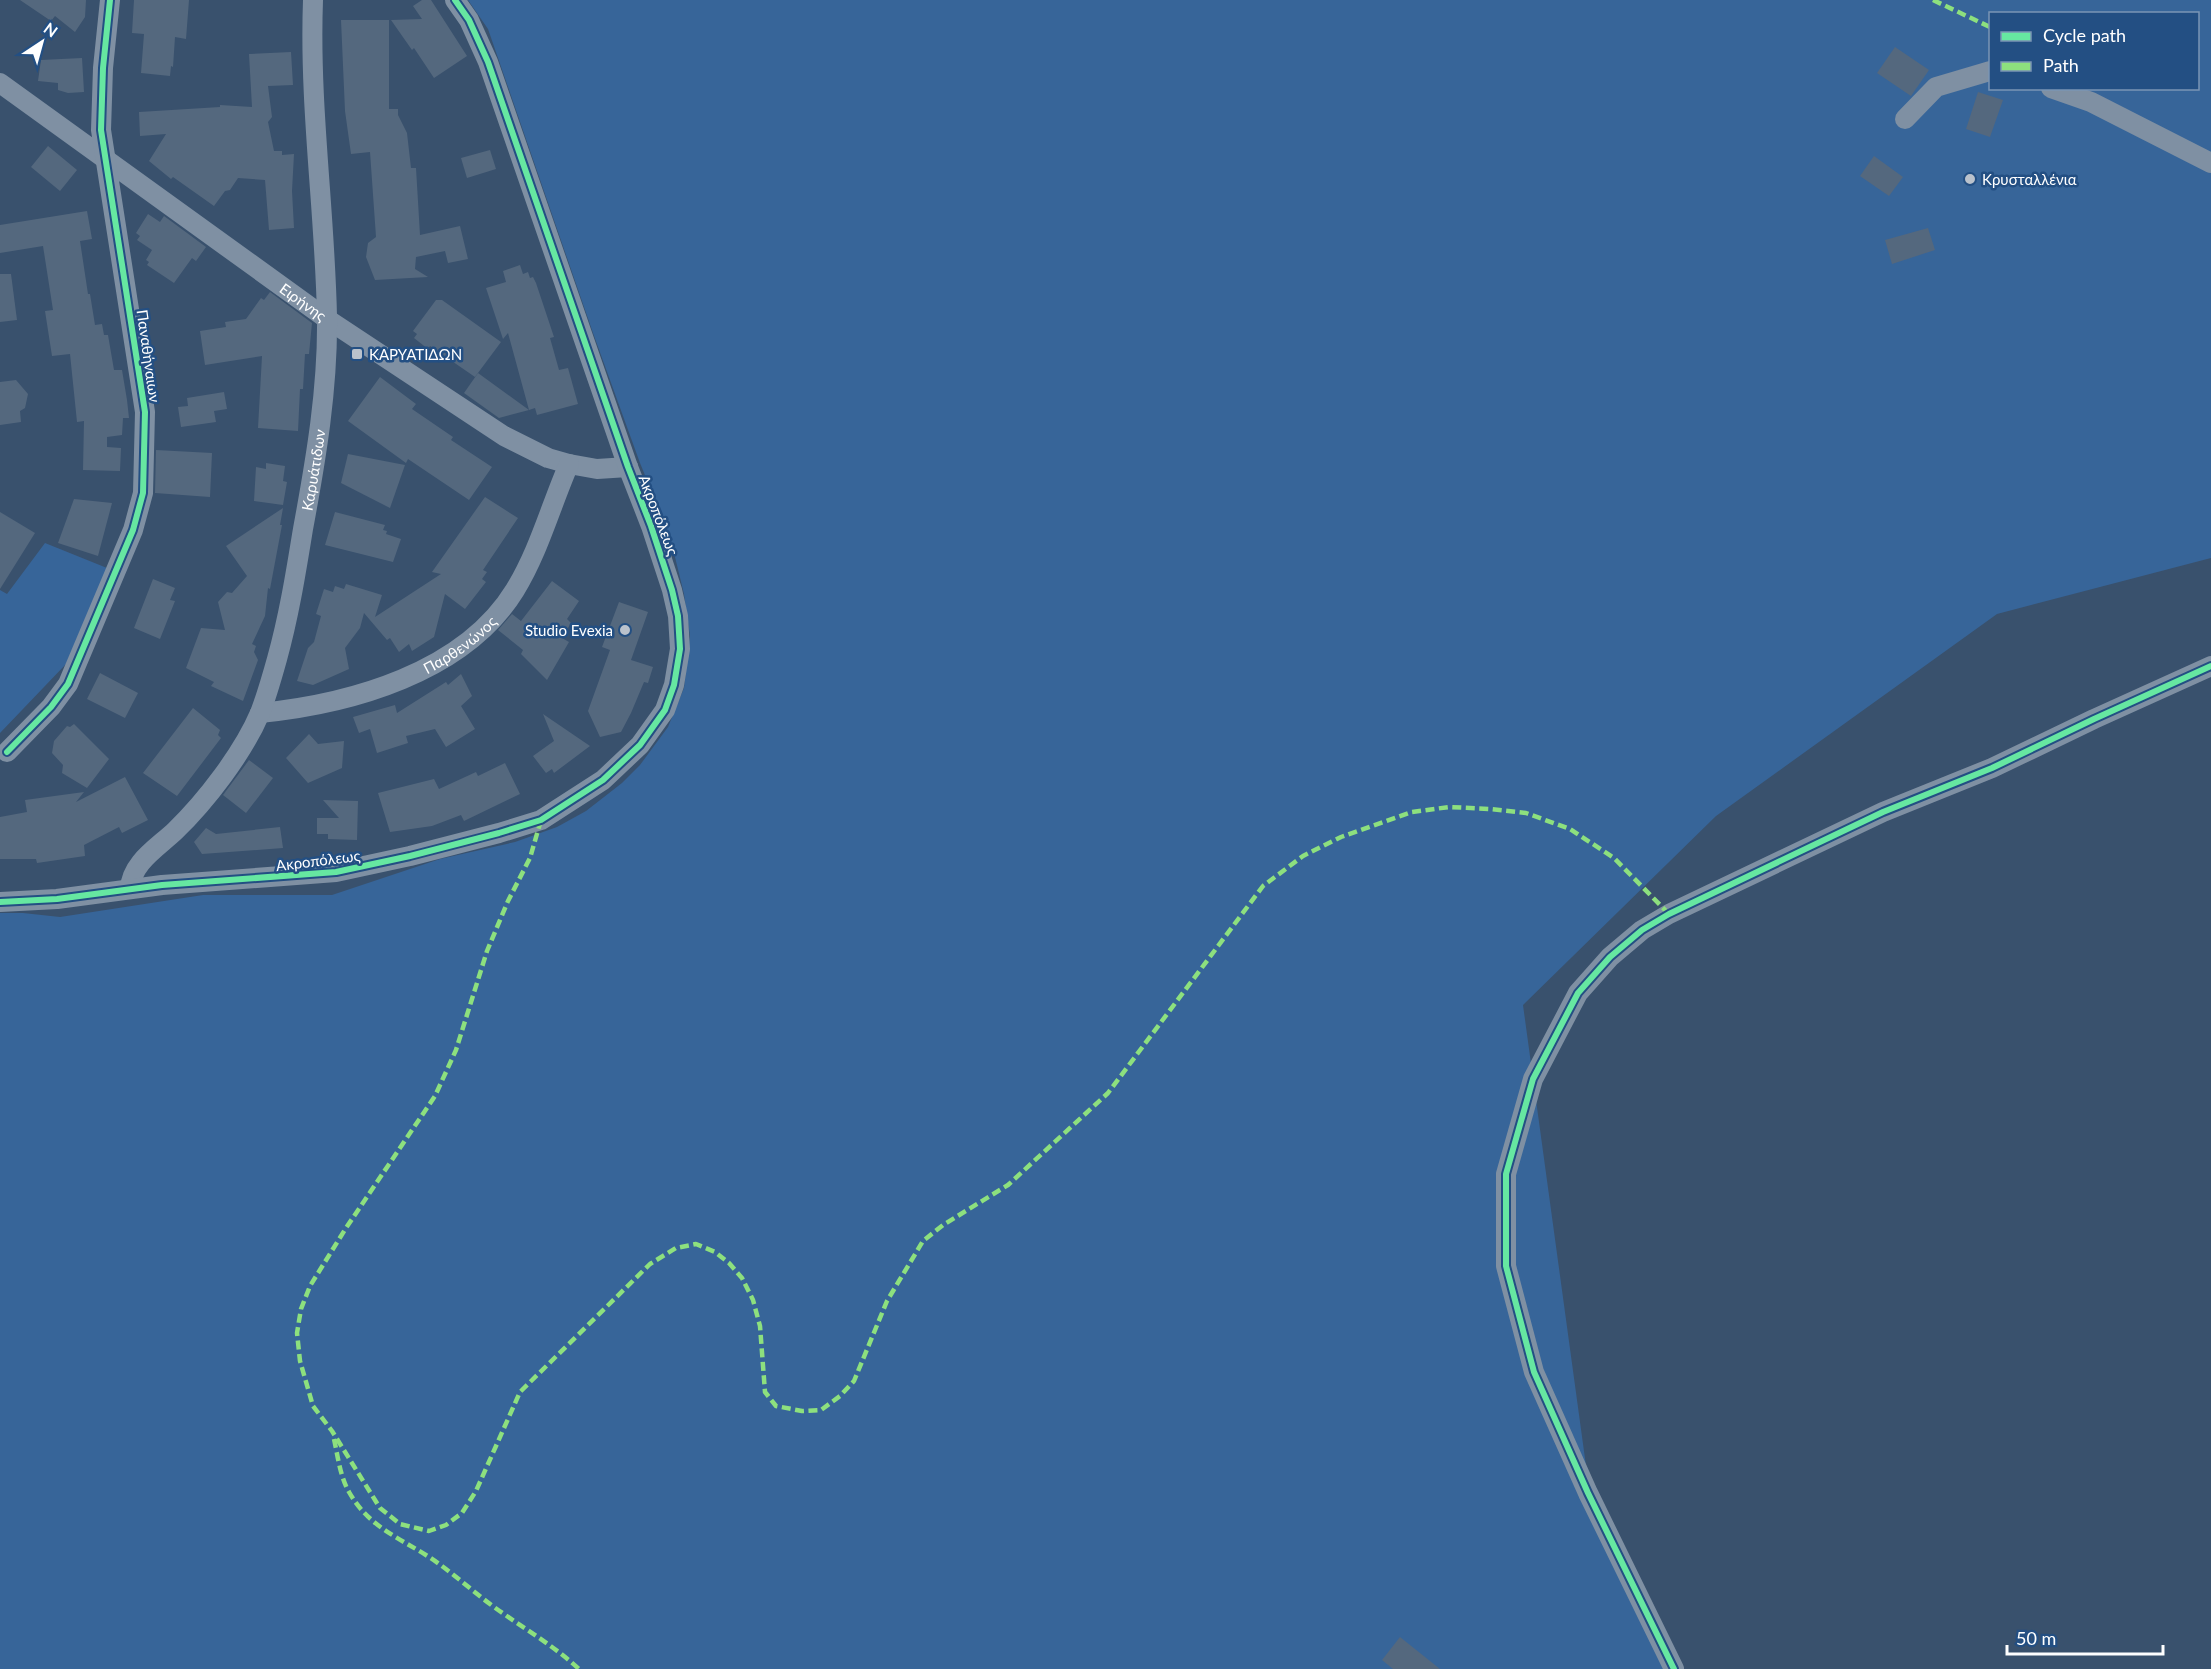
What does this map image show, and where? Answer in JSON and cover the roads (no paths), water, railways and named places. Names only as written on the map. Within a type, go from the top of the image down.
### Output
[{"type":"street","name":"Παναθήναιων","points":[[7,752],[51,707],[68,684],[133,530],[144,482],[145,412],[105,160],[101,111],[110,0]]},
{"type":"street","name":"Καρυάτιδων","points":[[130,889],[131,877],[136,868],[180,826],[208,795],[240,749],[260,713],[278,657],[288,612],[315,466],[326,369],[327,319],[314,99],[313,0]]},
{"type":"street","name":"Ακροπόλεως","points":[[0,902],[57,899],[207,881],[306,875],[410,856],[541,820],[577,798],[616,769],[640,745],[665,710],[674,685],[680,649],[678,616],[666,568],[628,467],[488,62],[470,20],[455,0]]},
{"type":"street","points":[[1905,119],[1936,87],[1989,70]]},
{"type":"street","name":"Ειρήνης","points":[[0,83],[327,319],[504,436],[543,456],[569,464],[597,469],[628,467]]},
{"type":"street","points":[[2057,90],[2091,102],[2211,163]]},
{"type":"street","name":"Παρθενώνος","points":[[260,713],[312,707],[390,684],[446,658],[502,608],[518,585],[569,464]]},
{"type":"street","points":[[1674,1669],[1588,1493],[1533,1372],[1506,1266],[1506,1174],[1533,1079],[1578,993],[1610,957],[1642,930],[1669,914],[1883,812],[1992,768],[2211,666]]},
{"type":"place","name":"Κρυσταλλένια","points":[[1970,179]]},
{"type":"place","name":"ΚΑΡΥΑΤΙΔΩΝ","points":[[357,354]]},
{"type":"place","name":"Studio Evexia","points":[[625,630]]}]
